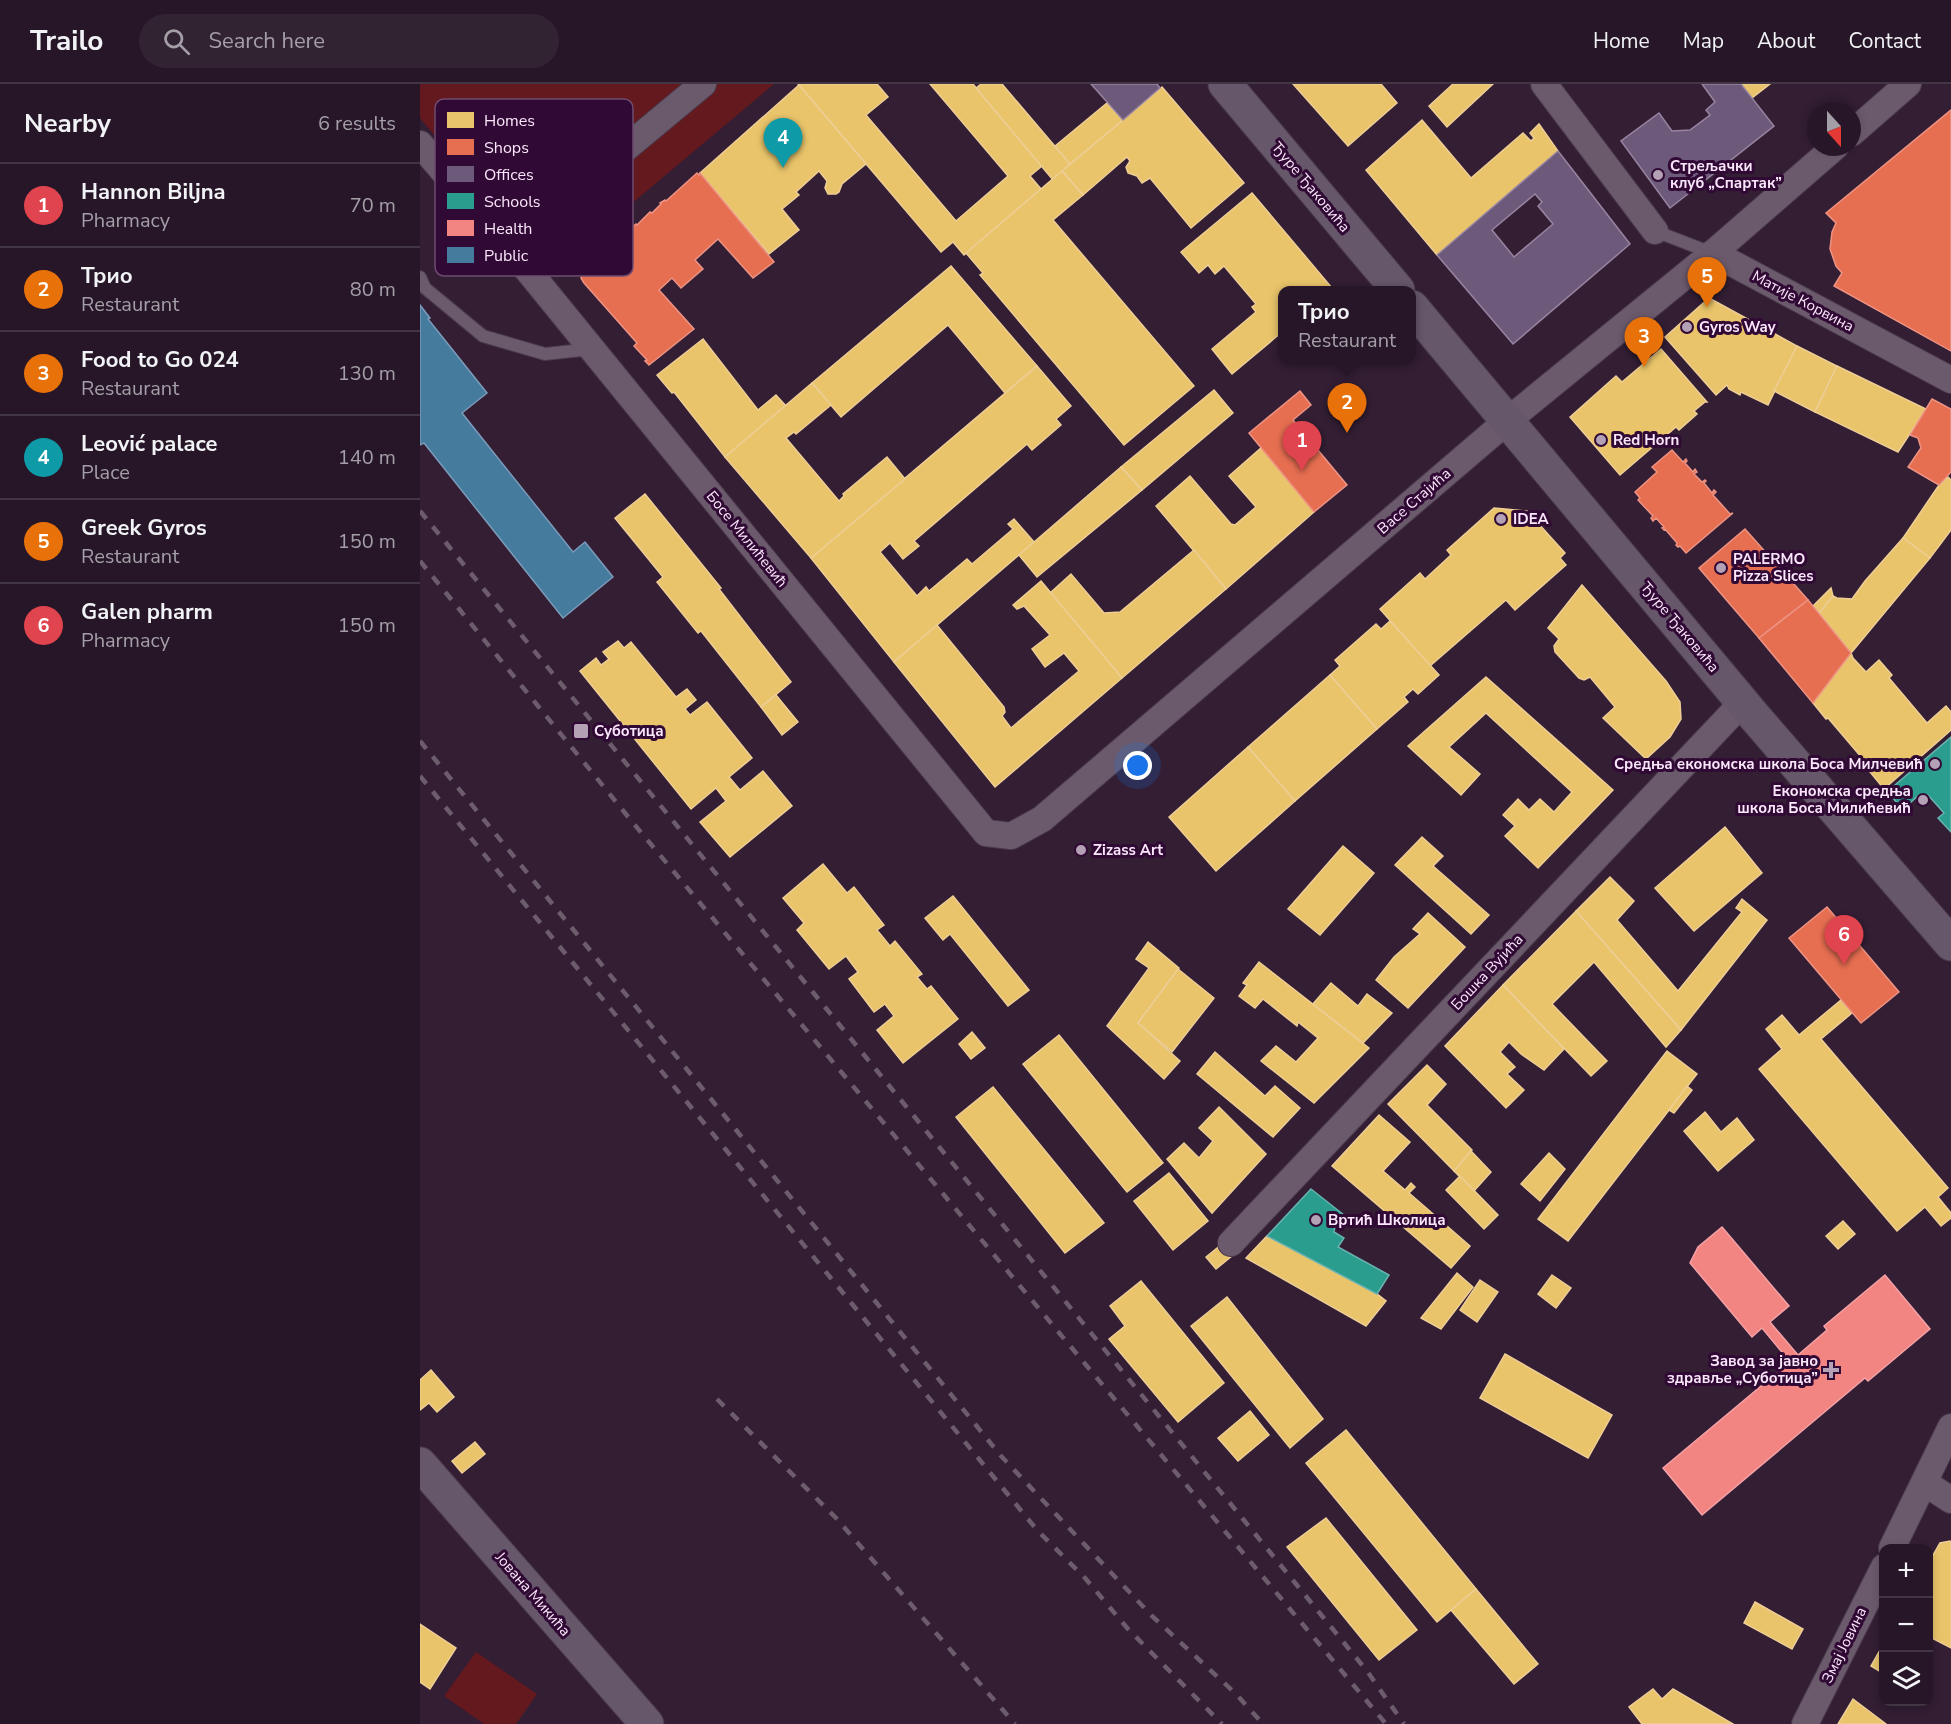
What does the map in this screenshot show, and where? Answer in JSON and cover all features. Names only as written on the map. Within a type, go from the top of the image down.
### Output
[{"type":"street","points":[[633,142],[703,84]]},
{"type":"street","name":"Ђуре Ђаковића","points":[[1225,84],[1394,286]]},
{"type":"street","name":"Матије Корвина","points":[[1544,84],[1655,231]]},
{"type":"street","points":[[1861,125],[1908,84]]},
{"type":"street","name":"Босе Милићевић","points":[[420,144],[435,161]]},
{"type":"street","name":"Васе Стајића","points":[[986,833],[1011,836],[1042,819],[1507,421],[1713,254],[1825,156]]},
{"type":"street","name":"Матије Корвина","points":[[1713,254],[1951,380]]},
{"type":"street","name":"Босе Милићевић","points":[[532,276],[986,833]]},
{"type":"street","name":"Ђуре Ђаковића","points":[[1416,312],[1743,702],[1951,944]]},
{"type":"street","name":"Бошка Вујића","points":[[1231,1243],[1743,702]]},
{"type":"street","points":[[1895,1544],[1951,1427]]},
{"type":"street","name":"Јована Микића","points":[[426,1475],[646,1724]]},
{"type":"street","points":[[1925,1483],[1951,1500]]},
{"type":"street","name":"Змај Јовина","points":[[1805,1724],[1879,1577]]},
{"type":"lane","name":"Матије Корвина","points":[[1655,231],[1713,254]]},
{"type":"lane","points":[[420,277],[425,288],[483,336],[545,354],[591,349]]},
{"type":"shaded area","points":[[420,84],[774,84],[633,202],[633,99],[435,99],[435,136],[420,118]]},
{"type":"shaded area","points":[[476,1652],[537,1694],[516,1724],[484,1724],[444,1696]]},
{"type":"building: Homes","points":[[798,84],[877,84],[888,97],[866,115],[956,221],[1008,176],[930,84],[973,84],[1042,166],[1030,176],[1041,189],[964,255],[953,242],[941,252]]},
{"type":"building: Homes","points":[[981,84],[1002,84],[1070,164],[1053,180],[976,88]]},
{"type":"building: Homes","points":[[1293,84],[1381,84],[1397,103],[1348,146]]},
{"type":"building: Homes","points":[[1453,84],[1493,84],[1447,127],[1429,106]]},
{"type":"building: Homes","points":[[1741,84],[1770,84],[1752,98]]},
{"type":"building: Homes","points":[[799,85],[866,164],[842,184],[836,194],[828,194],[825,188],[827,181],[819,171],[796,192],[799,195],[782,209],[799,230],[769,254],[700,173]]},
{"type":"building: Homes","points":[[1162,87],[1244,183],[1191,228],[1150,178],[1142,183],[1137,176],[1128,173],[1126,167],[1130,161],[1127,157],[1083,195],[1062,171]]},
{"type":"building: Homes","points":[[1107,103],[1123,120],[1070,164],[1055,146]]},
{"type":"building: Homes","points":[[1422,120],[1471,178],[1523,133],[1531,141],[1534,138],[1530,133],[1539,124],[1558,151],[1437,255],[1366,170]]},
{"type":"building: Homes","points":[[1062,171],[1083,195],[1053,220],[1194,386],[1124,445],[980,275],[983,273],[966,253]]},
{"type":"building: Homes","points":[[1252,193],[1330,286],[1278,286],[1278,335],[1232,374],[1212,349],[1256,312],[1252,307],[1256,304],[1224,266],[1215,274],[1208,265],[1199,273],[1181,252]]},
{"type":"building: Homes","points":[[951,266],[1037,366],[1005,393],[948,325],[841,417],[812,383]]},
{"type":"building: Homes","points":[[1709,298],[1797,346],[1768,405],[1741,392],[1740,395],[1729,389],[1727,385],[1716,395],[1665,337]]},
{"type":"building: Homes","points":[[703,339],[758,410],[776,395],[786,406],[725,457],[674,392],[672,393],[657,375]]},
{"type":"building: Homes","points":[[1797,346],[1837,366],[1815,412],[1774,391]]},
{"type":"building: Homes","points":[[1661,349],[1707,402],[1694,411],[1697,414],[1679,430],[1676,427],[1620,475],[1570,417],[1616,376],[1622,382]]},
{"type":"building: Homes","points":[[1037,366],[1071,406],[1056,419],[1061,425],[1032,450],[1027,444],[914,541],[919,546],[903,559],[890,543],[880,552],[917,596],[926,587],[929,591],[967,559],[972,564],[1013,529],[1008,524],[1014,519],[1034,542],[894,662],[811,558]]},
{"type":"building: Homes","points":[[1837,366],[1926,409],[1898,452],[1815,412]]},
{"type":"building: Homes","points":[[812,383],[831,405],[796,434],[794,432],[786,438],[839,501],[844,496],[843,494],[887,457],[905,479],[811,558],[725,457]]},
{"type":"building: Homes","points":[[1214,390],[1233,413],[1142,490],[1121,467]]},
{"type":"building: Homes","points":[[1262,447],[1314,512],[1226,589],[1156,506],[1190,476],[1231,524],[1235,525],[1256,507],[1229,476]]},
{"type":"building: Homes","points":[[1121,467],[1142,490],[1037,577],[1019,555]]},
{"type":"building: Homes","points":[[1948,477],[1951,480],[1951,530],[1930,558],[1903,538],[1939,485]]},
{"type":"building: Homes","points":[[645,494],[721,588],[719,589],[791,682],[761,707],[701,631],[698,633],[657,582],[663,577],[615,518]]},
{"type":"building: Homes","points":[[1494,508],[1527,511],[1565,553],[1560,558],[1566,565],[1515,610],[1506,600],[1430,666],[1380,609],[1420,573],[1425,579],[1451,555],[1447,550]]},
{"type":"building: Homes","points":[[1903,538],[1930,558],[1851,653],[1819,613],[1833,596],[1852,599]]},
{"type":"building: Homes","points":[[1194,550],[1226,589],[1122,678],[1050,593],[1071,574],[1104,613],[1120,612]]},
{"type":"building: Homes","points":[[1041,581],[1122,678],[995,787],[894,662],[937,625],[1004,707],[1005,712],[1002,716],[1011,728],[1079,671],[1064,653],[1045,667],[1032,649],[1050,635],[1024,606],[1017,609],[1013,605]]},
{"type":"building: Homes","points":[[1582,585],[1666,681],[1680,702],[1681,719],[1670,737],[1646,759],[1603,718],[1615,707],[1590,677],[1584,680],[1579,678],[1555,652],[1554,646],[1559,639],[1548,628]]},
{"type":"building: Homes","points":[[1831,588],[1833,596],[1819,613],[1813,606]]},
{"type":"building: Homes","points":[[1390,621],[1439,675],[1418,694],[1413,689],[1404,697],[1408,702],[1377,729],[1330,675],[1340,666],[1335,660],[1376,624],[1381,629]]},
{"type":"building: Homes","points":[[618,641],[624,648],[631,642],[676,697],[687,689],[696,700],[685,709],[690,715],[707,702],[752,758],[729,777],[740,790],[763,771],[792,806],[730,857],[700,822],[726,801],[716,788],[691,809],[580,671],[596,658],[601,665],[609,659],[603,652]]},
{"type":"building: Homes","points":[[1851,653],[1866,672],[1879,660],[1892,675],[1889,678],[1927,723],[1946,706],[1951,712],[1951,730],[1884,789],[1866,767],[1868,765],[1813,703]]},
{"type":"building: Homes","points":[[1330,675],[1377,729],[1295,801],[1248,747]]},
{"type":"building: Homes","points":[[1486,677],[1613,790],[1538,868],[1505,836],[1515,826],[1503,815],[1518,799],[1529,810],[1540,799],[1554,812],[1572,792],[1486,713],[1449,747],[1480,774],[1461,795],[1408,746]]},
{"type":"building: Homes","points":[[776,695],[798,722],[782,735],[761,707]]},
{"type":"building: Homes","points":[[1248,747],[1295,801],[1216,871],[1169,817]]},
{"type":"building: Homes","points":[[1725,827],[1762,873],[1694,931],[1655,888]]},
{"type":"building: Homes","points":[[1422,837],[1443,856],[1433,866],[1489,915],[1471,934],[1395,865]]},
{"type":"building: Homes","points":[[1343,846],[1374,873],[1320,935],[1288,909]]},
{"type":"building: Homes","points":[[823,864],[847,893],[854,887],[884,925],[877,930],[890,946],[895,941],[922,974],[917,977],[927,989],[931,986],[958,1019],[903,1063],[877,1030],[894,1016],[885,1004],[874,1012],[849,979],[858,972],[846,956],[829,969],[797,930],[804,923],[783,898]]},
{"type":"building: Homes","points":[[1610,877],[1634,901],[1617,920],[1678,991],[1742,912],[1736,908],[1742,899],[1767,920],[1681,1030],[1576,911]]},
{"type":"building: Homes","points":[[953,896],[1029,990],[1008,1006],[950,934],[943,940],[925,918]]},
{"type":"building: Homes","points":[[1576,911],[1681,1030],[1666,1047],[1594,962],[1552,1004],[1607,1061],[1591,1076],[1503,985]]},
{"type":"building: Homes","points":[[1428,913],[1465,947],[1408,1008],[1376,980],[1394,957],[1420,934],[1413,929]]},
{"type":"building: Homes","points":[[1148,942],[1179,968],[1138,1023],[1180,1061],[1164,1079],[1107,1026],[1149,968],[1136,959]]},
{"type":"building: Homes","points":[[1259,962],[1369,1048],[1314,1103],[1261,1061],[1276,1046],[1296,1062],[1318,1038],[1298,1022],[1297,1026],[1263,999],[1255,1008],[1239,996],[1247,985],[1243,983]]},
{"type":"building: Homes","points":[[1178,969],[1214,998],[1172,1052],[1138,1023]]},
{"type":"building: Homes","points":[[1331,983],[1358,1006],[1367,994],[1392,1013],[1363,1043],[1313,1004]]},
{"type":"building: Homes","points":[[1503,985],[1564,1049],[1544,1070],[1521,1054],[1509,1042],[1500,1052],[1515,1067],[1507,1074],[1524,1090],[1506,1108],[1445,1046]]},
{"type":"building: Homes","points":[[1841,1000],[1852,1013],[1821,1039],[1948,1188],[1938,1197],[1951,1213],[1951,1218],[1941,1226],[1925,1207],[1897,1231],[1759,1069],[1782,1049],[1766,1029],[1782,1015],[1799,1035]]},
{"type":"building: Homes","points":[[972,1032],[985,1048],[971,1059],[959,1044]]},
{"type":"building: Homes","points":[[1059,1035],[1163,1163],[1127,1192],[1023,1064]]},
{"type":"building: Homes","points":[[1667,1051],[1697,1074],[1568,1241],[1538,1219]]},
{"type":"building: Homes","points":[[1215,1052],[1265,1096],[1275,1086],[1300,1108],[1273,1137],[1197,1074]]},
{"type":"building: Homes","points":[[1427,1065],[1446,1084],[1427,1105],[1472,1150],[1454,1171],[1388,1104]]},
{"type":"building: Homes","points":[[1687,1086],[1692,1090],[1674,1113],[1669,1110]]},
{"type":"building: Homes","points":[[993,1087],[1104,1223],[1065,1253],[956,1117]]},
{"type":"building: Homes","points":[[1219,1107],[1266,1154],[1212,1213],[1167,1159],[1184,1143],[1199,1158],[1213,1141],[1199,1128]]},
{"type":"building: Homes","points":[[1705,1112],[1721,1132],[1737,1118],[1754,1140],[1718,1171],[1684,1131]]},
{"type":"building: Homes","points":[[1379,1115],[1410,1142],[1383,1171],[1405,1190],[1411,1183],[1415,1187],[1409,1193],[1470,1246],[1451,1268],[1332,1166]]},
{"type":"building: Homes","points":[[1471,1151],[1491,1172],[1474,1191],[1454,1171]]},
{"type":"building: Homes","points":[[1549,1153],[1565,1169],[1540,1201],[1521,1184]]},
{"type":"building: Homes","points":[[1169,1173],[1208,1221],[1173,1250],[1134,1201]]},
{"type":"building: Homes","points":[[1460,1176],[1498,1215],[1484,1229],[1446,1190]]},
{"type":"building: Homes","points":[[1843,1221],[1855,1234],[1838,1249],[1826,1236]]},
{"type":"building: Homes","points":[[1267,1236],[1377,1294],[1386,1301],[1366,1326],[1246,1258]]},
{"type":"building: Homes","points":[[1222,1244],[1232,1256],[1216,1269],[1206,1257]]},
{"type":"building: Homes","points":[[1457,1273],[1473,1287],[1441,1329],[1421,1318]]},
{"type":"building: Homes","points":[[1552,1275],[1571,1288],[1556,1308],[1538,1294]]},
{"type":"building: Homes","points":[[1480,1280],[1498,1292],[1477,1322],[1460,1310]]},
{"type":"building: Homes","points":[[1141,1281],[1224,1383],[1178,1422],[1109,1339],[1125,1326],[1110,1306]]},
{"type":"building: Homes","points":[[1227,1297],[1323,1419],[1290,1448],[1191,1326]]},
{"type":"building: Homes","points":[[1505,1354],[1612,1415],[1588,1458],[1480,1398]]},
{"type":"building: Homes","points":[[431,1370],[454,1397],[437,1412],[429,1403],[420,1410],[420,1380]]},
{"type":"building: Homes","points":[[1250,1411],[1269,1435],[1238,1461],[1218,1438]]},
{"type":"building: Homes","points":[[1346,1430],[1476,1589],[1437,1622],[1306,1463]]},
{"type":"building: Homes","points":[[475,1442],[485,1454],[462,1473],[452,1461]]},
{"type":"building: Homes","points":[[1326,1518],[1417,1630],[1379,1660],[1287,1547]]},
{"type":"building: Homes","points":[[1951,1542],[1951,1648],[1933,1639],[1933,1555],[1940,1543]]},
{"type":"building: Homes","points":[[1476,1589],[1538,1664],[1514,1684],[1451,1610]]},
{"type":"building: Homes","points":[[1755,1602],[1803,1629],[1792,1649],[1744,1623]]},
{"type":"building: Homes","points":[[420,1624],[456,1648],[430,1689],[420,1682]]},
{"type":"building: Homes","points":[[1879,1652],[1879,1671],[1871,1666]]},
{"type":"building: Homes","points":[[1653,1689],[1662,1699],[1673,1689],[1733,1724],[1642,1724],[1629,1707]]},
{"type":"building: Homes","points":[[1853,1699],[1886,1724],[1838,1724]]},
{"type":"building: Shops","points":[[1951,110],[1951,351],[1834,286],[1842,273],[1836,266],[1830,249],[1832,232],[1836,223],[1826,213]]},
{"type":"building: Shops","points":[[697,173],[699,175],[700,173],[774,262],[753,278],[718,239],[695,260],[703,269],[681,288],[672,278],[659,290],[694,329],[649,365],[634,346],[637,343],[581,278],[581,276],[633,276],[633,226],[650,212],[652,213],[660,203],[666,201]]},
{"type":"building: Shops","points":[[1300,391],[1311,405],[1293,420],[1347,485],[1314,512],[1249,433]]},
{"type":"building: Shops","points":[[1932,399],[1951,409],[1951,472],[1939,485],[1908,467],[1921,448],[1918,438],[1910,435]]},
{"type":"building: Shops","points":[[1672,450],[1683,462],[1686,459],[1685,463],[1693,472],[1695,469],[1697,472],[1694,474],[1702,482],[1706,481],[1704,483],[1712,493],[1714,490],[1716,492],[1713,495],[1730,514],[1733,513],[1686,553],[1676,545],[1677,543],[1662,528],[1664,527],[1656,518],[1653,521],[1651,518],[1653,516],[1638,500],[1640,498],[1635,492],[1657,472],[1652,467]]},
{"type":"building: Shops","points":[[1745,529],[1808,600],[1759,638],[1699,568]]},
{"type":"building: Shops","points":[[1808,600],[1851,653],[1813,703],[1759,638]]},
{"type":"building: Shops","points":[[1827,907],[1899,992],[1861,1023],[1789,938]]},
{"type":"building: Offices","points":[[1091,84],[1157,84],[1160,88],[1123,120]]},
{"type":"building: Offices","points":[[1702,84],[1741,84],[1774,126],[1670,208],[1621,141],[1659,113],[1672,131],[1690,130],[1710,115],[1706,110],[1715,102]]},
{"type":"building: Offices","points":[[1558,151],[1630,244],[1513,344],[1437,255]],"holes":[[[1535,194],[1542,202],[1538,206],[1553,224],[1514,257],[1492,230]]]},
{"type":"building: Schools","name":"Економска средња школа Боса Милићевић","points":[[1951,737],[1951,832],[1938,818],[1944,813],[1928,795],[1918,796],[1902,810],[1888,791]]},
{"type":"building: Schools","points":[[1311,1189],[1344,1215],[1335,1226],[1334,1232],[1344,1238],[1338,1247],[1389,1275],[1377,1294],[1267,1236]]},
{"type":"building: Health","name":"Завод за јавно здравље „Суботица”","points":[[1722,1227],[1789,1306],[1770,1322],[1798,1355],[1827,1330],[1824,1326],[1885,1275],[1930,1329],[1868,1381],[1865,1378],[1702,1515],[1663,1468],[1790,1362],[1762,1328],[1752,1337],[1690,1263],[1698,1247]]},
{"type":"building: Public","points":[[420,305],[430,318],[428,319],[487,393],[462,413],[573,552],[585,542],[613,577],[563,618],[424,443],[420,445]]},
{"type":"railway","points":[[420,511],[1367,1671],[1404,1724]]},
{"type":"railway","points":[[420,561],[634,824],[1386,1724]]},
{"type":"railway","points":[[420,741],[1001,1456],[1152,1616],[1236,1694],[1263,1724]]},
{"type":"railway","points":[[420,776],[1037,1530],[1085,1578],[1128,1629],[1222,1724]]},
{"type":"railway","points":[[717,1399],[836,1518],[1015,1724]]},
{"type":"place","name":"Leović palace","points":[[783,168]]},
{"type":"place","name":"Стрељачки клуб „Спартак”","points":[[1658,175]]},
{"type":"place","name":"Greek Gyros","points":[[1707,307]]},
{"type":"place","name":"Gyros Way","points":[[1687,327]]},
{"type":"place","name":"Food to Go 024","points":[[1644,367]]},
{"type":"place","name":"Трио","points":[[1347,433]]},
{"type":"place","name":"Red Horn","points":[[1601,440]]},
{"type":"place","name":"Hannon Biljna","points":[[1302,471]]},
{"type":"place","name":"IDEA","points":[[1501,519]]},
{"type":"place","name":"PALERMO Pizza Slices","points":[[1721,568]]},
{"type":"place","name":"Суботица","points":[[581,731]]},
{"type":"place","name":"Средња економска школа Боса Милчевић","points":[[1935,764]]},
{"type":"place","name":"Економска средња школа Боса Милићевић","points":[[1923,800]]},
{"type":"place","name":"Zizass Art","points":[[1081,850]]},
{"type":"place","name":"Galen pharm","points":[[1844,965]]},
{"type":"place","name":"Вртић Школица","points":[[1316,1220]]},
{"type":"place","name":"Завод за јавно здравље „Суботица”","points":[[1831,1370]]}]
